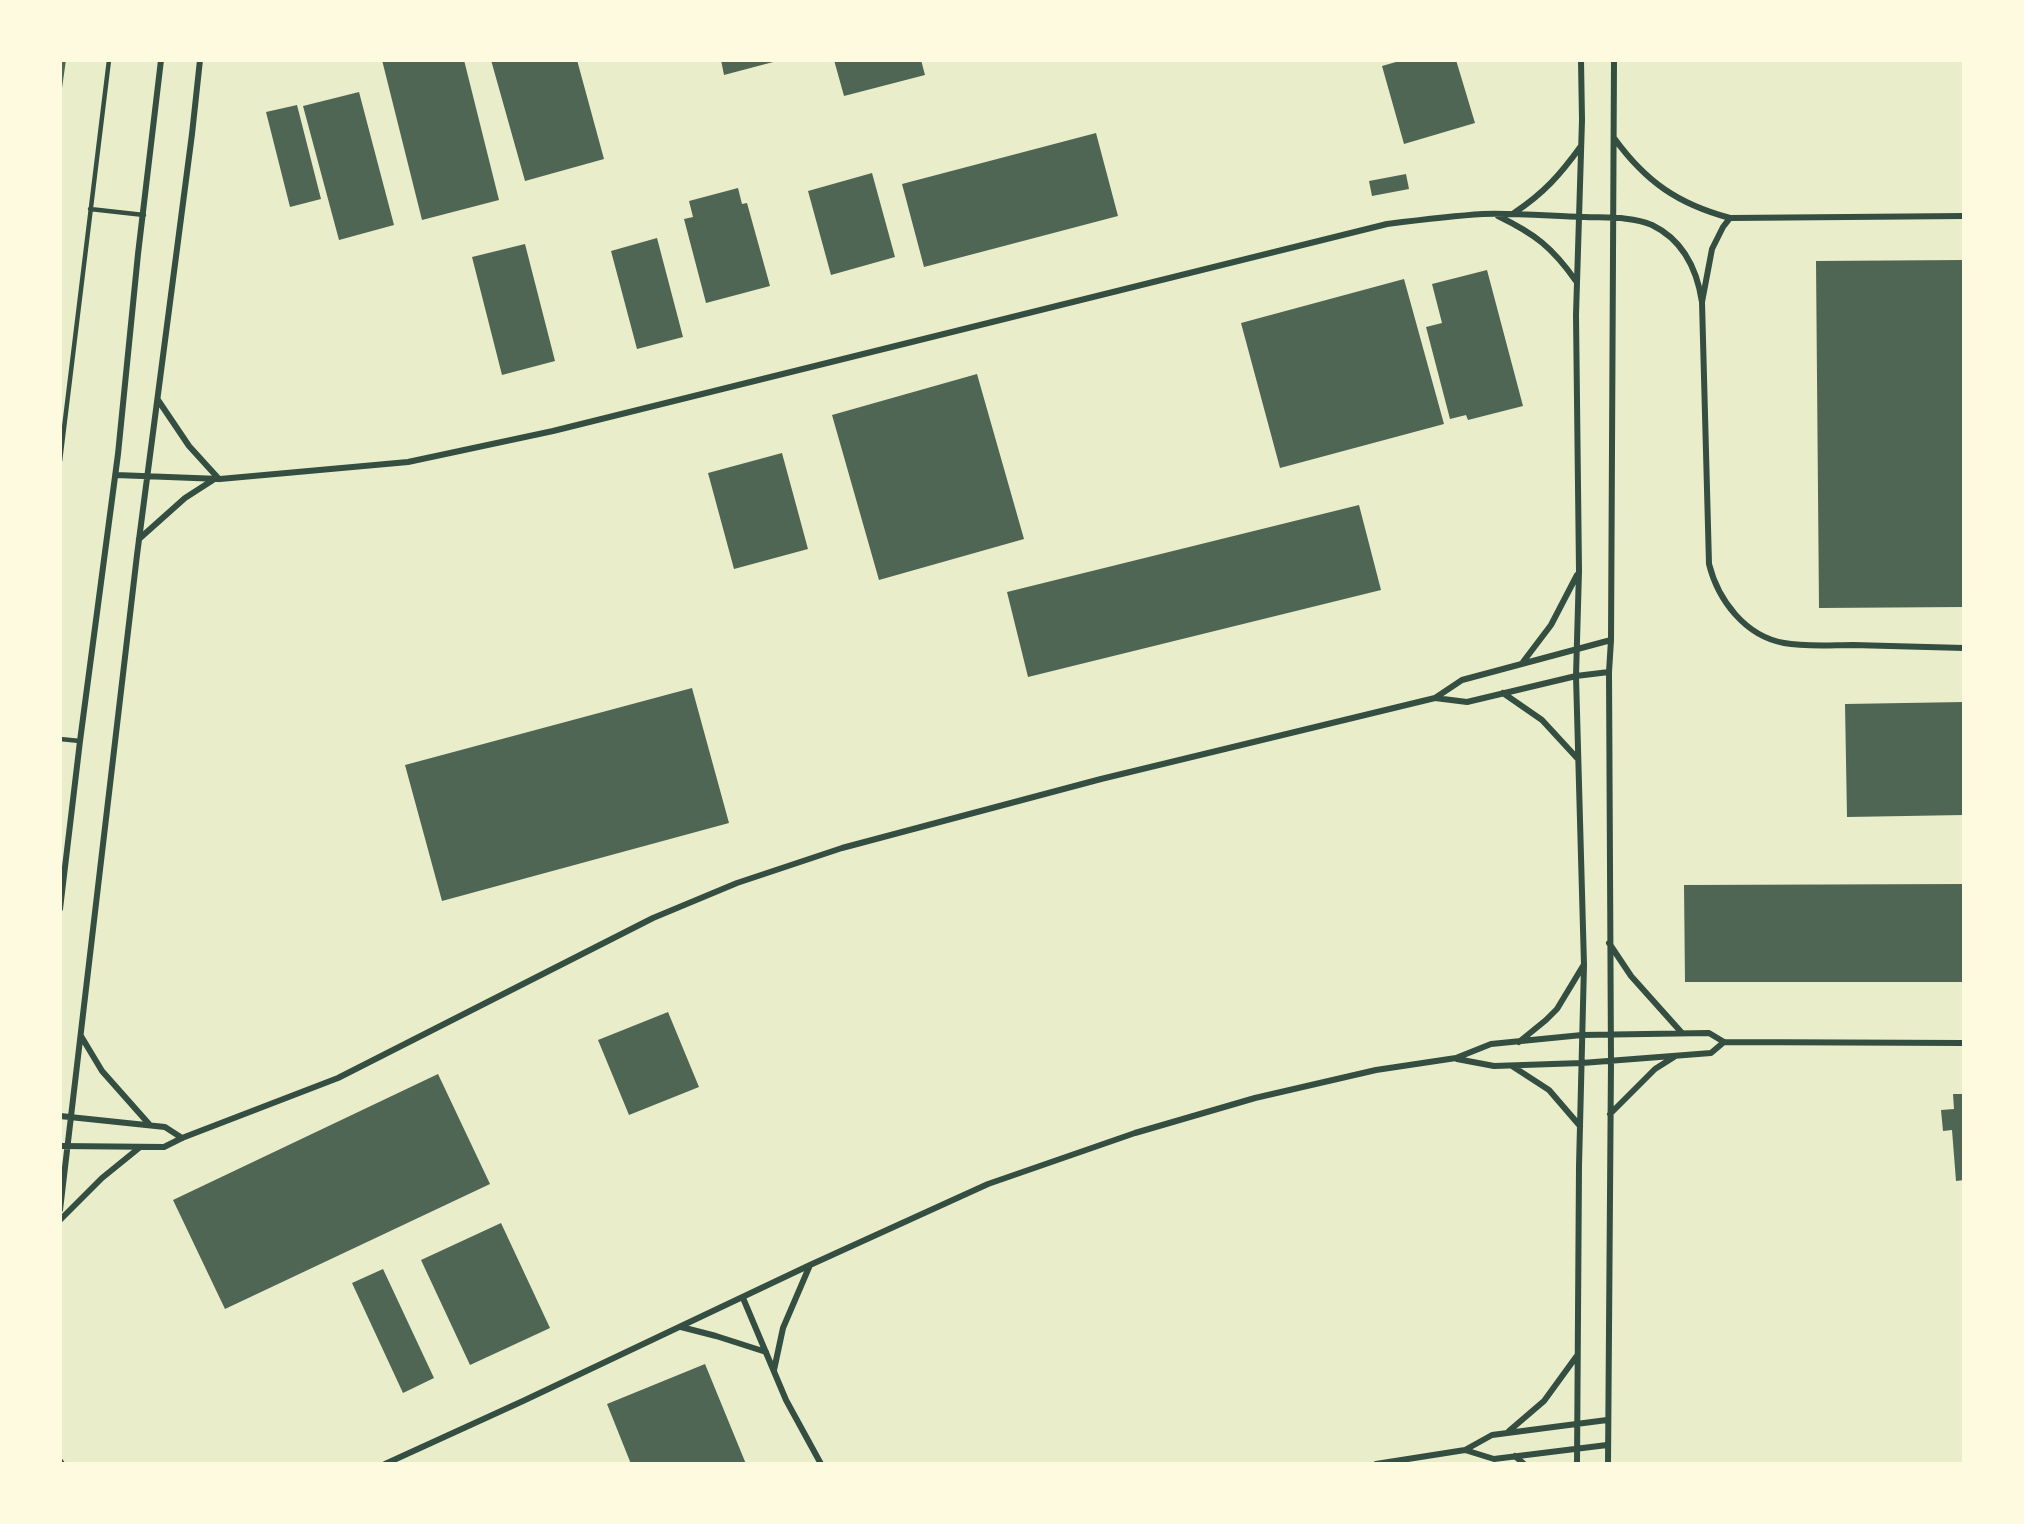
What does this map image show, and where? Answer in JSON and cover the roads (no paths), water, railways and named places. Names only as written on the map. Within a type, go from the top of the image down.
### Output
[{"type":"street","points":[[60,909],[116,475],[138,254],[161,60]]},
{"type":"street","points":[[60,1210],[139,540],[200,60]]},
{"type":"street","points":[[1577,1464],[1584,965],[1576,676],[1579,571],[1577,281],[1581,60]]},
{"type":"street","points":[[1608,1464],[1611,1060],[1609,1034],[1609,672],[1614,60]]},
{"type":"street","points":[[1614,138],[1634,163],[1664,190],[1684,203],[1730,218],[1964,216]]},
{"type":"street","points":[[1513,214],[1543,192],[1559,176],[1581,146]]},
{"type":"street","points":[[116,475],[217,479],[408,462],[553,431],[1387,224],[1495,214],[1632,219],[1651,225],[1674,242],[1692,265],[1699,283],[1708,564],[1725,602],[1744,623],[1756,632],[1784,644],[1964,648]]},
{"type":"street","points":[[1495,214],[1519,226],[1551,248],[1577,281]]},
{"type":"street","points":[[1701,302],[1712,249],[1730,218]]},
{"type":"street","points":[[157,399],[189,446],[217,479]]},
{"type":"street","points":[[139,540],[185,498],[217,479]]},
{"type":"street","points":[[1522,663],[1551,625],[1579,571]]},
{"type":"street","points":[[60,1146],[164,1147],[338,1078],[653,918],[737,883],[842,849],[1101,779],[1435,698],[1462,680],[1611,640]]},
{"type":"street","points":[[1435,698],[1467,702],[1576,676],[1609,672]]},
{"type":"street","points":[[1503,693],[1542,720],[1577,758]]},
{"type":"street","points":[[1610,943],[1631,976],[1682,1033]]},
{"type":"street","points":[[1519,1041],[1557,1009],[1584,965]]},
{"type":"street","points":[[385,1464],[988,1184],[1135,1133],[1266,1095],[1376,1070],[1456,1058],[1491,1044],[1582,1035],[1709,1032],[1724,1042],[1964,1043]]},
{"type":"street","points":[[81,1036],[102,1071],[150,1125]]},
{"type":"street","points":[[1456,1058],[1494,1066],[1582,1063],[1711,1053],[1724,1042]]},
{"type":"street","points":[[1610,1115],[1654,1070],[1677,1056]]},
{"type":"street","points":[[1512,1066],[1550,1090],[1580,1126]]},
{"type":"street","points":[[60,1116],[165,1127],[182,1138]]},
{"type":"street","points":[[60,1220],[110,1171],[139,1148]]},
{"type":"street","points":[[774,1371],[783,1328],[810,1265]]},
{"type":"street","points":[[743,1298],[786,1400],[821,1464]]},
{"type":"street","points":[[680,1327],[766,1352]]},
{"type":"street","points":[[1508,1433],[1544,1401],[1577,1357]]},
{"type":"street","points":[[1376,1464],[1465,1450],[1492,1435],[1607,1420]]},
{"type":"street","points":[[1465,1450],[1494,1459],[1607,1445]]},
{"type":"street","points":[[1515,1456],[1524,1464]]},
{"type":"lane","points":[[60,461],[109,60]]},
{"type":"lane","points":[[90,209],[144,215]]},
{"type":"lane","points":[[60,739],[80,741]]}]
